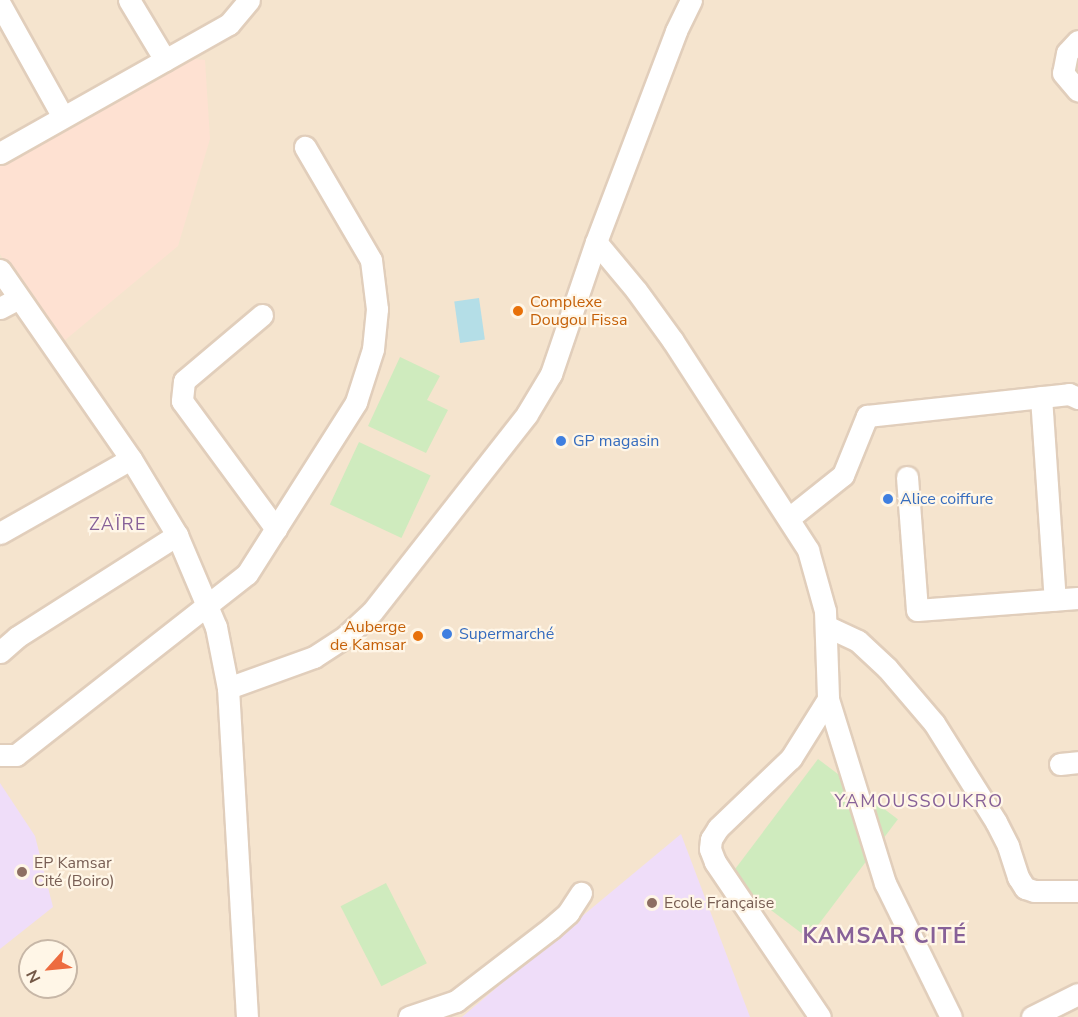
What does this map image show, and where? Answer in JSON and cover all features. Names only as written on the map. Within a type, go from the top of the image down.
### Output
[{"type":"street","points":[[129,0],[165,60]]},
{"type":"street","points":[[0,153],[229,24],[249,0]]},
{"type":"street","points":[[228,688],[314,657],[346,636],[372,612],[527,414],[551,374],[596,242],[676,30],[691,0]]},
{"type":"street","points":[[0,4],[63,117]]},
{"type":"street","points":[[1078,41],[1067,54],[1063,73],[1078,91]]},
{"type":"street","points":[[0,755],[16,755],[247,574],[356,402],[373,349],[377,309],[371,260],[305,147]]},
{"type":"street","points":[[596,242],[636,290],[672,341],[808,550],[825,611],[828,699],[885,883],[951,1017]]},
{"type":"street","points":[[0,270],[9,303],[131,459],[177,535],[216,627],[228,688],[247,1017]]},
{"type":"street","points":[[262,315],[184,381],[182,401],[276,529]]},
{"type":"street","points":[[789,518],[843,475],[867,416],[1069,394],[1078,398]]},
{"type":"street","points":[[1041,397],[1055,600]]},
{"type":"street","points":[[0,533],[131,459]]},
{"type":"street","points":[[907,477],[917,610],[1078,598]]},
{"type":"street","points":[[0,652],[18,637],[177,535]]},
{"type":"street","points":[[826,626],[858,641],[887,668],[934,723],[996,822],[1008,846],[1018,877],[1026,888],[1034,891],[1078,891]]},
{"type":"street","points":[[820,1017],[715,862],[710,849],[711,839],[718,828],[792,758],[828,699]]},
{"type":"street","points":[[409,1017],[456,1000],[551,928],[568,913],[581,893]]},
{"type":"street","points":[[1032,1017],[1078,994]]},
{"type":"shaded area","points":[[0,0],[1078,0],[1078,1017],[0,1017]]},
{"type":"shaded area","points":[[162,55],[205,60],[210,139],[178,246],[58,346],[0,254],[0,157]]},
{"type":"shaded area","name":"EP Kamsar Cité (Boiro)","points":[[0,783],[35,836],[53,907],[0,949]]},
{"type":"shaded area","name":"Ecole Française","points":[[681,834],[750,1017],[462,1017],[515,972]]},
{"type":"green space","points":[[400,357],[440,376],[427,400],[448,410],[426,453],[368,426]]},
{"type":"green space","points":[[359,442],[431,475],[401,538],[330,505]]},
{"type":"green space","points":[[818,759],[898,819],[808,938],[728,878]]},
{"type":"green space","points":[[386,883],[427,963],[381,986],[341,906]]},
{"type":"water","points":[[479,298],[485,340],[460,343],[454,301]]},
{"type":"place","name":"Complexe Dougou Fissa","points":[[518,311]]},
{"type":"place","name":"GP magasin","points":[[561,441]]},
{"type":"place","name":"Alice coiffure","points":[[888,499]]},
{"type":"place","name":"Supermarché","points":[[447,634]]},
{"type":"place","name":"Auberge de Kamsar","points":[[418,636]]},
{"type":"place","name":"EP Kamsar Cité (Boiro)","points":[[22,872]]},
{"type":"place","name":"Ecole Française","points":[[652,903]]},
{"type":"district","name":"ZAÏRE","points":[[118,524]]},
{"type":"district","name":"YAMOUSSOUKRO","points":[[919,801]]},
{"type":"district","name":"KAMSAR CITÉ","points":[[885,937]]}]
